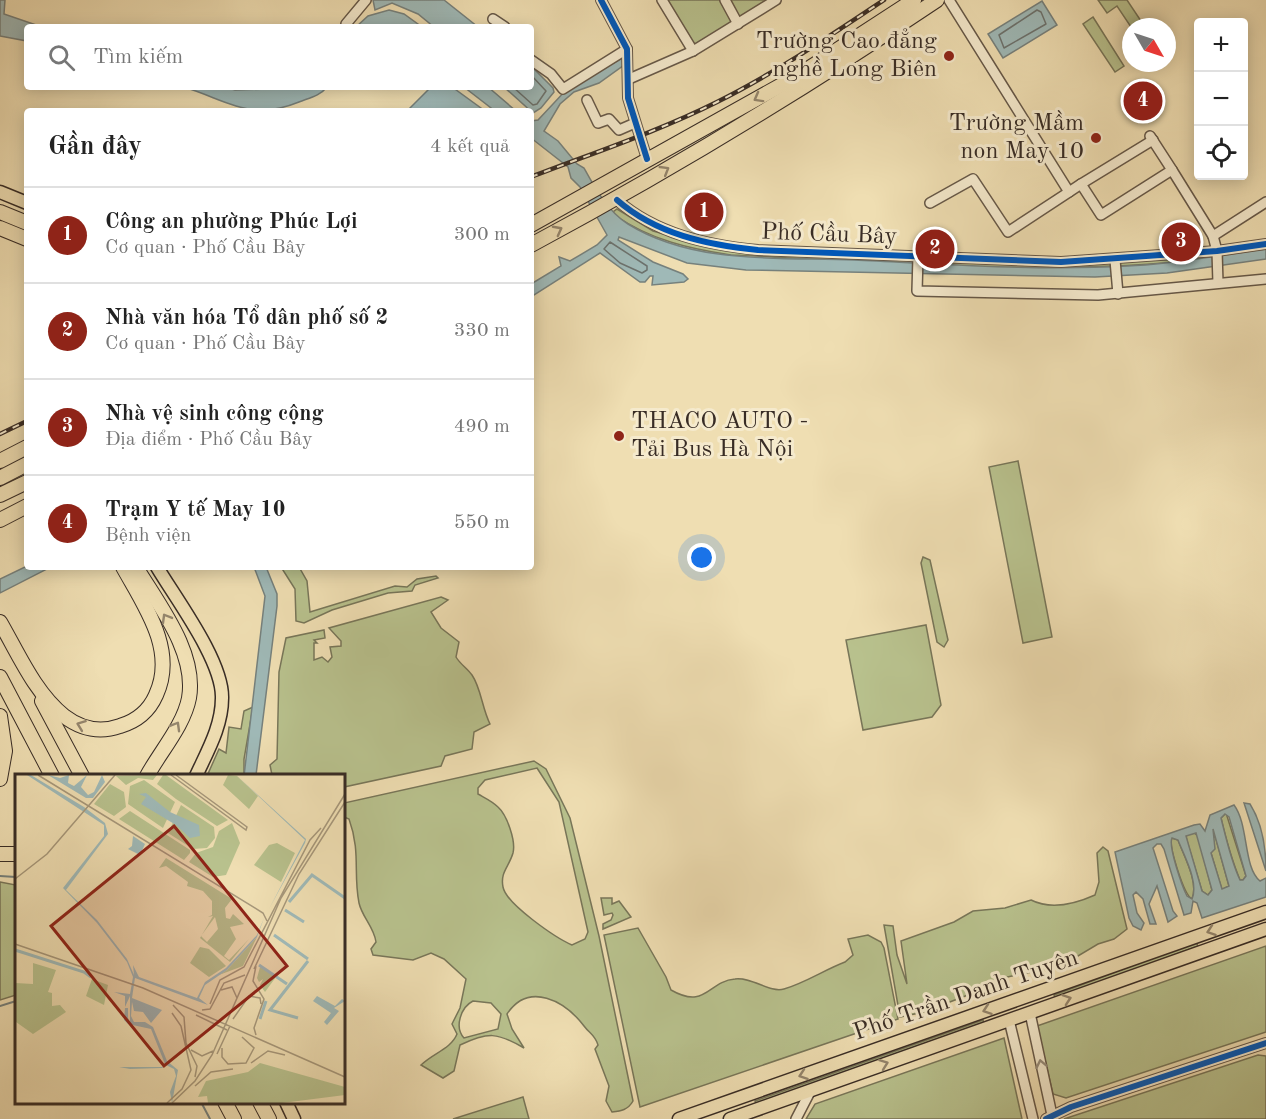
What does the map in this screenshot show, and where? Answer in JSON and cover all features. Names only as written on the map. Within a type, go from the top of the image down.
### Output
[{"type":"highway","points":[[534,223],[794,78],[914,0]]},
{"type":"highway","points":[[534,243],[616,200],[840,66],[937,0]]},
{"type":"highway","points":[[534,213],[576,199]]},
{"type":"highway","points":[[0,212],[24,222]]},
{"type":"highway","points":[[0,228],[24,238]]},
{"type":"highway","points":[[0,461],[24,449]]},
{"type":"highway","points":[[0,478],[22,466]]},
{"type":"highway","points":[[0,495],[24,483]]},
{"type":"highway","points":[[3,518],[24,508]]},
{"type":"highway","points":[[3,518],[24,513]]},
{"type":"highway","points":[[0,621],[41,692],[64,716],[85,728],[103,730],[137,719],[154,701],[161,681],[163,662],[159,641],[147,611],[125,570]]},
{"type":"highway","points":[[138,570],[182,647],[188,671],[189,698],[148,774]]},
{"type":"highway","points":[[0,621],[81,774]]},
{"type":"highway","points":[[0,677],[51,774]]},
{"type":"highway","points":[[0,716],[5,751],[0,779]]},
{"type":"highway","points":[[226,1104],[234,1119]]},
{"type":"highway","points":[[261,1104],[269,1119]]},
{"type":"main road","points":[[0,192],[24,202]]},
{"type":"main road","points":[[159,570],[206,648],[221,683],[223,695],[219,723],[197,774]]},
{"type":"main road","name":"Phố Trần Danh Tuyên","points":[[679,1119],[1266,912]]},
{"type":"main road","points":[[1239,922],[1244,937]]},
{"type":"main road","name":"Phố Trần Danh Tuyên","points":[[729,1119],[1266,929]]},
{"type":"main road","points":[[1013,1001],[1019,1016]]},
{"type":"main road","points":[[287,1104],[294,1119]]},
{"type":"main road","points":[[722,1104],[729,1119]]},
{"type":"street","points":[[346,24],[366,0]]},
{"type":"street","points":[[601,0],[627,50],[628,98],[647,159]]},
{"type":"street","points":[[662,0],[693,51]]},
{"type":"street","points":[[725,0],[738,24]]},
{"type":"street","points":[[629,79],[693,51],[776,0]]},
{"type":"street","points":[[949,0],[1070,192]]},
{"type":"street","points":[[493,20],[500,24]]},
{"type":"street","points":[[534,62],[551,74],[563,89],[627,50]]},
{"type":"street","points":[[587,100],[598,123],[609,119],[619,130],[635,123]]},
{"type":"street","points":[[930,203],[973,179],[1008,232],[1152,138],[1213,236],[1217,251],[1218,279]]},
{"type":"street","points":[[1081,184],[1101,215],[1172,170]]},
{"type":"street","name":"Phố Cầu Bây","points":[[616,200],[656,226],[716,245],[771,251],[1061,262],[1115,260],[1266,244]]},
{"type":"street","points":[[1213,236],[1266,202]]},
{"type":"street","points":[[918,257],[917,291],[1118,294],[1218,279],[1266,279]]},
{"type":"street","points":[[1115,260],[1118,294]]},
{"type":"street","points":[[1019,1016],[1049,1117],[1266,1043]]},
{"type":"street","points":[[1019,1016],[1033,1119]]},
{"type":"street","points":[[796,1119],[811,1090]]},
{"type":"green space","points":[[661,0],[776,0],[693,51]]},
{"type":"green space","points":[[1098,0],[1127,0],[1139,18],[1125,18],[1117,6],[1107,13]]},
{"type":"green space","points":[[1093,17],[1122,63],[1122,67],[1115,72],[1083,24]]},
{"type":"green space","points":[[617,209],[653,231],[701,244],[1054,264],[1211,252],[1205,259],[1087,267],[968,266],[731,255],[701,250],[657,237],[616,216],[613,212]]},
{"type":"green space","points":[[1018,461],[1052,637],[1023,643],[989,467]]},
{"type":"green space","points":[[923,557],[930,560],[948,640],[944,647],[937,642],[921,563]]},
{"type":"green space","points":[[283,570],[301,570],[307,581],[310,612],[395,586],[407,587],[417,579],[436,576],[438,578],[415,585],[412,591],[388,593],[332,610],[304,623],[296,621],[295,589]]},
{"type":"green space","points":[[441,597],[448,600],[431,612],[441,628],[459,642],[456,657],[475,680],[490,724],[474,732],[472,749],[445,756],[441,766],[345,787],[345,774],[272,774],[270,765],[277,759],[279,672],[286,638],[324,630],[325,638],[314,640],[317,643],[314,643],[314,660],[322,657],[328,662],[332,657],[330,647],[341,646],[341,641],[329,628]]},
{"type":"green space","points":[[926,625],[941,705],[932,717],[863,730],[846,640]]},
{"type":"green space","points":[[253,707],[244,759],[244,774],[208,774],[219,749],[226,753],[229,727],[241,729],[244,711]]},
{"type":"green space","points":[[534,761],[546,769],[570,818],[599,936],[633,1101],[627,1108],[612,1112],[606,1101],[609,1086],[595,1049],[598,1045],[595,1039],[567,1009],[547,998],[526,998],[516,1004],[507,1014],[512,1029],[524,1048],[507,1039],[485,1036],[460,1045],[454,1071],[443,1078],[421,1065],[451,1043],[457,1034],[452,1024],[460,1008],[466,979],[444,959],[431,953],[413,960],[373,955],[371,949],[376,942],[359,903],[355,842],[349,819],[345,817],[345,803]],"holes":[[[537,768],[559,802],[588,932],[585,939],[572,945],[533,920],[506,894],[502,882],[513,853],[512,835],[501,811],[478,794],[478,788],[485,780]],[[473,1001],[491,1003],[501,1014],[498,1029],[464,1038],[459,1023],[465,1008]]]},
{"type":"green space","points":[[1226,813],[1246,876],[1243,880],[1240,880],[1229,850],[1221,818]]},
{"type":"green space","points":[[1213,828],[1229,886],[1222,890],[1211,853]]},
{"type":"green space","points":[[1193,832],[1198,836],[1212,890],[1208,895],[1202,891],[1187,841],[1186,836]]},
{"type":"green space","points":[[1172,838],[1178,840],[1190,870],[1194,885],[1192,899],[1177,870],[1172,850]]},
{"type":"green space","points":[[1103,847],[1108,851],[1127,929],[1114,939],[1098,944],[1073,959],[1055,956],[1046,969],[998,979],[991,986],[924,1012],[900,1017],[884,925],[893,926],[897,955],[907,984],[901,941],[954,922],[973,911],[1005,908],[1031,900],[1047,905],[1063,905],[1095,895],[1099,882],[1097,853]]},
{"type":"green space","points":[[0,882],[15,885],[15,995],[0,1000]]},
{"type":"green space","points":[[601,898],[612,898],[612,904],[619,901],[631,917],[603,929],[603,924],[611,920],[613,915],[612,913],[604,915]]},
{"type":"green space","points":[[638,928],[671,990],[692,997],[700,996],[719,984],[735,979],[748,980],[773,989],[784,989],[845,962],[853,955],[848,939],[868,935],[881,942],[884,948],[898,1019],[640,1107],[604,935]]},
{"type":"green space","points":[[1196,942],[1198,946],[1055,998],[1054,995]]},
{"type":"green space","points":[[1266,946],[1266,1032],[1066,1098],[1053,1094],[1037,1026]]},
{"type":"green space","points":[[983,1020],[984,1023],[756,1104],[755,1101]]},
{"type":"green space","points":[[1004,1038],[1022,1119],[806,1119],[815,1104]]},
{"type":"green space","points":[[1258,1055],[1266,1056],[1266,1119],[1064,1119]]},
{"type":"green space","points":[[523,1097],[529,1119],[453,1119]]},
{"type":"water","points":[[0,0],[5,0],[4,14],[33,24],[24,24],[24,40],[0,36]]},
{"type":"water","points":[[373,0],[444,0],[474,24],[430,24],[418,14],[392,3],[375,10]]},
{"type":"water","points":[[1042,1],[1057,25],[1003,58],[988,34]]},
{"type":"water","points":[[389,10],[404,14],[418,24],[359,24],[368,16]]},
{"type":"water","points":[[624,57],[624,65],[599,83],[574,92],[560,104],[544,131],[558,141],[577,164],[584,168],[603,199],[621,219],[654,237],[709,253],[767,258],[1025,267],[1145,265],[1266,249],[1266,259],[1167,273],[1095,277],[746,270],[687,263],[619,237],[618,240],[653,262],[683,274],[688,279],[684,282],[652,285],[653,276],[650,276],[645,282],[640,282],[600,253],[534,295],[534,282],[561,266],[559,257],[570,261],[597,245],[607,235],[580,187],[571,178],[568,167],[534,140],[534,121],[538,120],[567,89]]},
{"type":"water","points":[[534,69],[553,88],[554,92],[541,108],[534,112],[534,108],[527,108],[507,90],[534,90]]},
{"type":"water","points":[[192,90],[324,90],[310,98],[282,108],[244,108]]},
{"type":"water","points":[[428,90],[456,90],[481,108],[410,108]]},
{"type":"water","points":[[468,90],[492,90],[512,108],[491,108]]},
{"type":"water","points":[[24,567],[24,570],[45,570],[0,593],[0,579]]},
{"type":"water","points":[[255,570],[267,570],[277,594],[277,606],[256,774],[244,774],[265,596]]},
{"type":"water","points":[[1244,803],[1250,804],[1260,828],[1266,871]]},
{"type":"water","points":[[1234,805],[1242,823],[1251,866],[1260,881],[1266,878],[1266,897],[1202,918],[1197,903],[1193,901],[1191,913],[1184,915],[1164,849],[1161,844],[1157,844],[1153,848],[1173,911],[1177,916],[1168,922],[1157,886],[1149,904],[1156,924],[1150,924],[1143,899],[1136,892],[1133,895],[1137,913],[1144,923],[1141,930],[1133,926],[1129,918],[1115,852],[1194,825],[1200,824],[1205,831],[1210,815]],"holes":[[[1225,814],[1229,817],[1246,876],[1243,880],[1240,880],[1234,865],[1221,818]],[[1213,829],[1229,886],[1222,889],[1211,853],[1215,849]],[[1196,833],[1212,890],[1208,895],[1202,891],[1186,836]],[[1172,838],[1178,840],[1190,869],[1194,885],[1192,899],[1187,896],[1182,884],[1171,842]]]},
{"type":"waterway","points":[[0,876],[15,877]]},
{"type":"waterway","points":[[0,1006],[15,1001]]},
{"type":"waterway","points":[[202,1104],[210,1119]]},
{"type":"railway","points":[[534,176],[648,133],[739,91],[884,0]]},
{"type":"railway","points":[[0,434],[24,422]]},
{"type":"cycle path","points":[[601,0],[627,49],[628,98],[647,159]]},
{"type":"cycle path","points":[[617,200],[648,221],[683,236],[720,245],[758,250],[1061,262],[1217,251],[1266,244]]},
{"type":"cycle path","points":[[1046,1119],[1071,1107],[1266,1043]]},
{"type":"place","name":"Trường Cao đẳng nghề Long Biên","points":[[949,56]]},
{"type":"place","name":"Trạm Y tế May 10","points":[[1143,101]]},
{"type":"place","name":"Trường Mầm non May 10","points":[[1096,138]]},
{"type":"place","name":"Công an phường Phúc Lợi","points":[[704,212]]},
{"type":"place","name":"Nhà vệ sinh công cộng","points":[[1181,242]]},
{"type":"place","name":"Nhà văn hóa Tổ dân phố số 2","points":[[935,249]]},
{"type":"place","name":"THACO AUTO - Tải Bus Hà Nội","points":[[619,436]]}]
